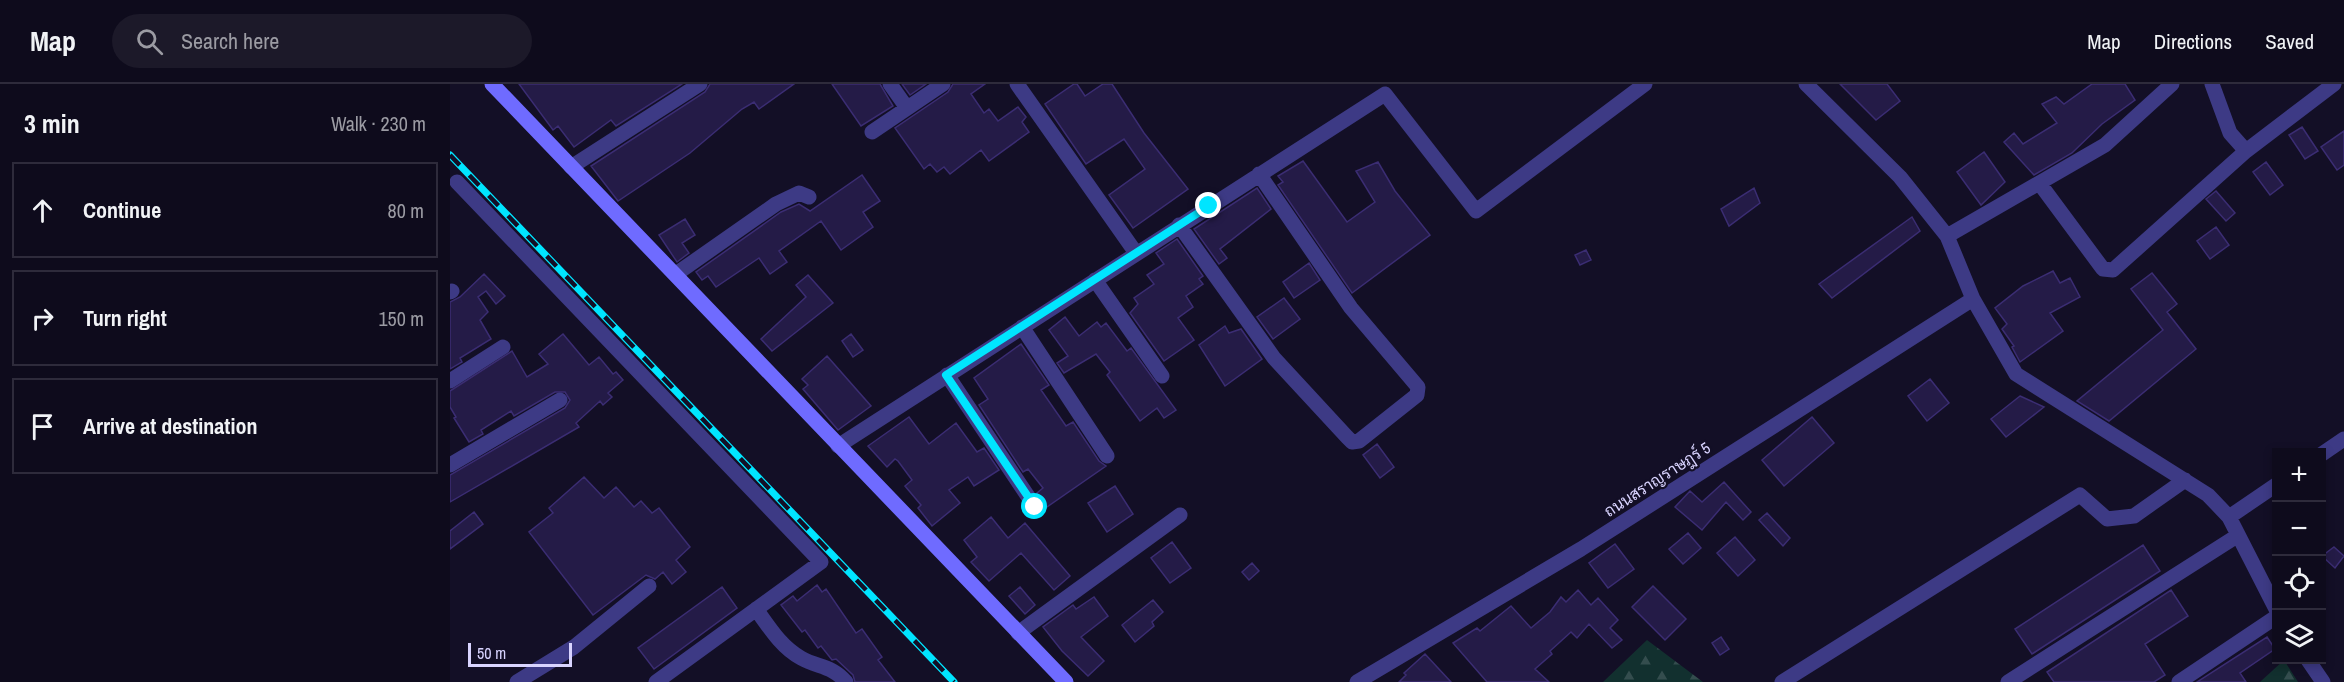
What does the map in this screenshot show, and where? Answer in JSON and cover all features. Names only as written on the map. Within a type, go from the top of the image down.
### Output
[{"type":"street","points":[[492,84],[1065,682]]},
{"type":"street","points":[[571,167],[700,84]]},
{"type":"street","points":[[890,84],[907,108]]},
{"type":"street","points":[[872,132],[943,84]]},
{"type":"street","points":[[1017,84],[1136,253]]},
{"type":"street","points":[[838,446],[1385,94],[1476,212],[1646,84]]},
{"type":"street","points":[[1806,84],[1899,177],[1947,236],[1973,299],[2016,374],[2208,495],[2229,517],[2272,600]]},
{"type":"street","points":[[1947,236],[2105,145],[2172,84]]},
{"type":"street","points":[[2212,84],[2230,133],[2246,151]]},
{"type":"street","points":[[2040,184],[2103,269],[2113,270],[2246,151],[2334,84]]},
{"type":"street","points":[[1179,225],[1274,358],[1350,440],[1359,441],[1417,395],[1418,387],[1351,308],[1259,174]]},
{"type":"street","points":[[452,182],[821,562],[656,682]]},
{"type":"street","points":[[676,274],[776,204],[799,193],[808,197]]},
{"type":"street","points":[[1095,280],[1162,376]]},
{"type":"street","name":"ถนนสราญราษฎร์ 5","points":[[1357,682],[1581,549],[1973,299]]},
{"type":"street","points":[[1022,327],[1107,456]]},
{"type":"street","points":[[450,381],[503,347]]},
{"type":"street","points":[[946,375],[1035,507]]},
{"type":"street","points":[[450,465],[560,400]]},
{"type":"street","points":[[2326,451],[2344,439]]},
{"type":"street","points":[[1782,682],[2080,495],[2107,519],[2134,516],[2185,480]]},
{"type":"street","points":[[2229,517],[2272,488]]},
{"type":"street","points":[[1018,633],[1180,515]]},
{"type":"street","points":[[2008,682],[2237,536]]},
{"type":"street","points":[[517,682],[574,647],[649,586]]},
{"type":"street","points":[[756,609],[787,648],[804,659],[832,668],[846,682]]},
{"type":"street","points":[[2179,682],[2272,620]]},
{"type":"street","points":[[2311,664],[2323,682]]},
{"type":"green space","points":[[1647,640],[1703,682],[1603,682]]},
{"type":"green space","points":[[2280,664],[2287,664],[2298,682],[2260,682]]},
{"type":"building","points":[[519,84],[682,84],[616,126],[611,120],[574,147],[558,126],[553,130]]},
{"type":"building","points":[[710,84],[794,84],[759,109],[754,102],[742,109],[690,153],[618,201],[591,166],[705,92]]},
{"type":"building","points":[[832,84],[880,84],[893,106],[861,126]]},
{"type":"building","points":[[902,84],[926,84],[910,95]]},
{"type":"building","points":[[953,84],[985,84],[971,94],[984,113],[989,109],[998,121],[1018,107],[1026,117],[1022,122],[1029,132],[989,161],[981,150],[950,174],[944,167],[937,172],[930,164],[924,169],[895,128],[948,92]]},
{"type":"building","points":[[1077,84],[1085,96],[1103,84],[1112,84],[1144,133],[1188,189],[1133,228],[1109,195],[1145,169],[1124,139],[1086,164],[1045,104]]},
{"type":"building","points":[[1840,84],[1887,84],[1900,101],[1876,120]]},
{"type":"building","points":[[2092,84],[2125,84],[2135,100],[2102,124],[2072,153],[2034,175],[2004,142],[2014,133],[2023,144],[2057,123],[2042,104],[2056,97],[2064,104]]},
{"type":"building","points":[[2302,127],[2318,151],[2305,159],[2289,135]]},
{"type":"building","points":[[2344,131],[2344,165],[2337,170],[2321,147]]},
{"type":"building","points":[[1984,152],[2005,182],[1981,205],[1957,172]]},
{"type":"building","points":[[1303,161],[1347,222],[1375,202],[1356,171],[1378,162],[1395,191],[1430,235],[1352,293],[1278,185],[1283,182],[1278,176]]},
{"type":"building","points":[[2266,162],[2283,185],[2270,195],[2253,172]]},
{"type":"building","points":[[862,175],[880,201],[863,212],[873,227],[841,250],[821,221],[779,251],[787,262],[770,274],[759,258],[716,287],[708,276],[702,280],[696,272],[781,212],[799,204],[810,211]]},
{"type":"building","points":[[1257,188],[1271,209],[1220,249],[1227,258],[1219,264],[1194,229]]},
{"type":"building","points":[[1754,188],[1760,203],[1729,226],[1721,209]]},
{"type":"building","points":[[2216,191],[2235,213],[2226,221],[2206,199]]},
{"type":"building","points":[[1912,217],[1920,231],[1832,298],[1819,284]]},
{"type":"building","points":[[685,219],[695,235],[682,243],[689,253],[677,262],[659,235]]},
{"type":"building","points":[[2216,227],[2229,245],[2210,259],[2197,241]]},
{"type":"building","points":[[1177,239],[1203,276],[1199,279],[1203,284],[1186,296],[1193,307],[1178,318],[1194,340],[1164,361],[1130,313],[1138,304],[1134,298],[1154,284],[1147,275],[1164,264],[1156,253]]},
{"type":"building","points":[[1586,250],[1591,260],[1580,265],[1575,255]]},
{"type":"building","points":[[1309,263],[1320,280],[1294,298],[1283,282]]},
{"type":"building","points":[[2053,271],[2060,283],[2070,278],[2080,297],[2050,313],[2063,331],[2020,362],[2012,347],[2014,346],[2002,329],[2007,324],[1995,308],[2023,286]]},
{"type":"building","points":[[2152,273],[2177,304],[2167,312],[2196,349],[2109,421],[2077,401],[2163,330],[2131,289]]},
{"type":"building","points":[[484,274],[505,296],[496,304],[486,291],[478,297],[488,312],[480,320],[491,339],[460,358],[462,362],[450,369],[450,302],[460,297]]},
{"type":"building","points":[[808,275],[833,303],[772,351],[761,339],[806,297],[796,285]]},
{"type":"building","points":[[1284,298],[1300,319],[1273,339],[1257,317]]},
{"type":"building","points":[[1065,317],[1079,336],[1097,322],[1101,327],[1106,323],[1127,351],[1131,348],[1176,410],[1164,418],[1157,408],[1140,421],[1107,375],[1110,372],[1096,354],[1064,373],[1057,363],[1068,356],[1049,330]]},
{"type":"building","points":[[1225,326],[1229,333],[1241,329],[1262,359],[1225,386],[1199,345]]},
{"type":"building","points":[[563,334],[589,365],[599,357],[613,374],[616,372],[623,380],[608,393],[612,397],[603,405],[600,401],[576,423],[579,427],[450,502],[450,475],[565,408],[570,400],[565,392],[555,392],[514,416],[511,411],[481,430],[483,434],[469,442],[454,418],[456,417],[450,407],[450,391],[512,351],[527,377],[548,364],[539,354]]},
{"type":"building","points":[[851,334],[863,350],[853,357],[842,341]]},
{"type":"building","points":[[1021,344],[1049,385],[1041,390],[1066,426],[1073,422],[1099,461],[1106,466],[1044,509],[1037,493],[1043,488],[1028,469],[1023,472],[979,405],[988,399],[974,378]]},
{"type":"building","points":[[827,356],[871,406],[838,430],[803,389],[808,385],[802,379]]},
{"type":"building","points":[[1930,379],[1949,403],[1927,421],[1908,396]]},
{"type":"building","points":[[2020,396],[2044,407],[2006,437],[1991,419]]},
{"type":"building","points":[[909,417],[929,444],[956,423],[977,452],[984,448],[999,470],[974,486],[968,477],[949,490],[960,503],[932,526],[918,508],[921,505],[905,486],[912,480],[898,461],[895,459],[887,467],[868,446]]},
{"type":"building","points":[[1812,417],[1834,443],[1784,486],[1762,460]]},
{"type":"building","points":[[1377,444],[1394,467],[1380,478],[1363,455]]},
{"type":"building","points":[[584,477],[604,498],[616,487],[634,507],[641,501],[652,513],[659,508],[690,547],[676,560],[686,572],[672,584],[663,572],[655,579],[646,575],[593,615],[529,532],[553,513],[549,508]]},
{"type":"building","points":[[1724,482],[1751,512],[1743,520],[1726,502],[1702,530],[1675,507],[1690,491],[1702,502]]},
{"type":"building","points":[[1115,486],[1133,514],[1107,532],[1088,503]]},
{"type":"building","points":[[474,512],[483,524],[450,549],[450,531]]},
{"type":"building","points":[[1767,513],[1790,538],[1783,546],[1759,520]]},
{"type":"building","points":[[991,517],[1008,538],[1025,523],[1070,576],[1054,590],[1021,553],[989,581],[971,562],[977,557],[964,540]]},
{"type":"building","points":[[1688,533],[1701,548],[1683,564],[1669,549]]},
{"type":"building","points":[[1735,537],[1755,560],[1738,576],[1717,553]]},
{"type":"building","points":[[1172,542],[1191,568],[1170,583],[1151,558]]},
{"type":"building","points":[[1615,544],[1634,569],[1608,588],[1589,563]]},
{"type":"building","points":[[2143,545],[2160,571],[2032,654],[2015,629]]},
{"type":"building","points":[[2334,547],[2344,556],[2335,568],[2326,560],[2326,553]]},
{"type":"building","points":[[1252,563],[1259,571],[1249,580],[1242,572]]},
{"type":"building","points":[[817,585],[822,592],[826,589],[856,633],[862,629],[882,657],[878,660],[895,682],[855,682],[853,675],[836,659],[832,660],[821,646],[818,648],[805,630],[802,632],[781,605],[793,596],[797,601]]},
{"type":"building","points":[[1653,586],[1686,619],[1665,640],[1632,607]]},
{"type":"building","points":[[722,587],[737,608],[654,669],[638,648]]},
{"type":"building","points":[[1020,587],[1035,605],[1025,614],[1009,596]]},
{"type":"building","points":[[1578,590],[1591,605],[1598,598],[1618,620],[1610,628],[1622,640],[1612,648],[1589,624],[1577,638],[1571,632],[1550,651],[1552,654],[1535,669],[1549,682],[1487,682],[1453,643],[1477,628],[1480,631],[1511,606],[1531,628],[1550,612],[1561,597],[1566,602]]},
{"type":"building","points":[[2171,590],[2188,616],[2145,644],[2165,675],[2154,682],[2054,682],[2047,672]]},
{"type":"building","points":[[1094,597],[1108,616],[1081,637],[1104,661],[1088,676],[1062,651],[1043,627],[1073,605],[1076,609]]},
{"type":"building","points":[[1153,600],[1163,612],[1152,622],[1154,626],[1135,642],[1122,625]]},
{"type":"building","points":[[1721,637],[1729,649],[1720,655],[1712,643]]},
{"type":"building","points":[[2267,637],[2272,644],[2272,651],[2240,673],[2246,682],[2197,682]]},
{"type":"building","points":[[1425,654],[1451,682],[1399,682],[1406,675],[1404,673]]},
{"type":"railway","points":[[450,155],[954,682]]},
{"type":"route","points":[[1035,507],[946,375],[1209,206]]}]
